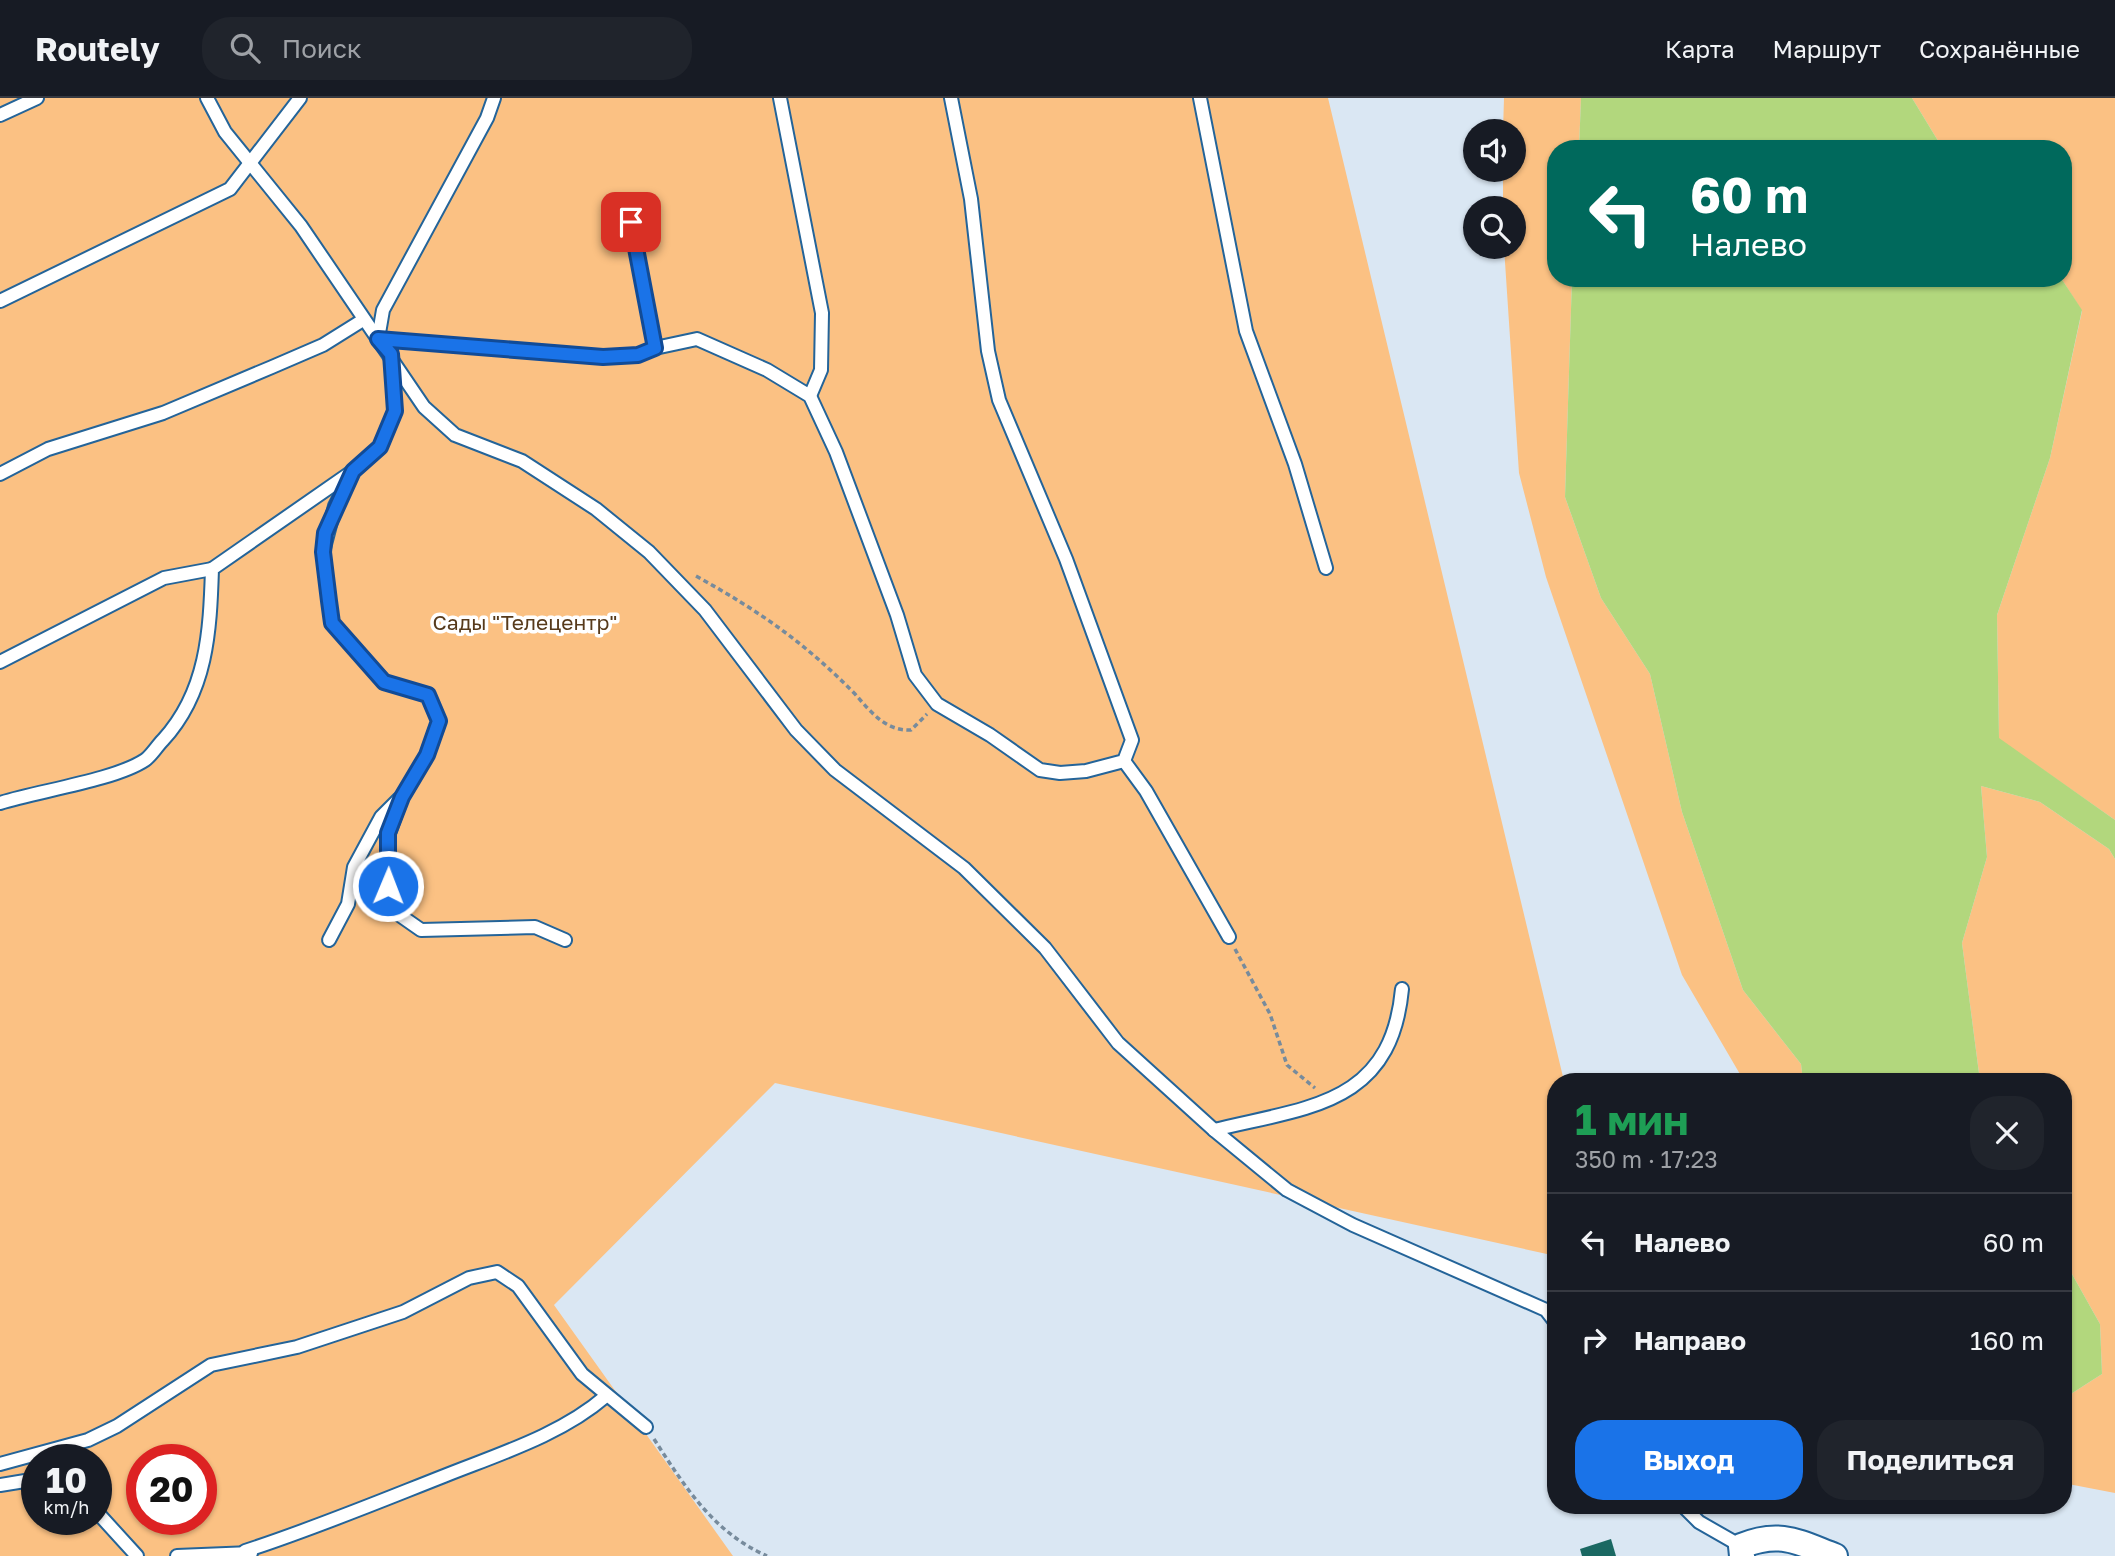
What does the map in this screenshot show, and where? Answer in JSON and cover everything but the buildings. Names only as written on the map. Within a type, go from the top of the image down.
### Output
[{"type":"street","points":[[1742,1551],[1763,1537],[1793,1540],[1835,1556]]},
{"type":"lane","points":[[0,115],[37,98]]},
{"type":"lane","points":[[206,98],[225,132],[301,226],[363,320],[391,354],[424,407],[455,436],[522,461],[596,509],[649,552],[705,610],[796,730],[835,770],[964,868],[1045,948],[1118,1043],[1214,1130],[1287,1190],[1353,1225],[1547,1311]]},
{"type":"lane","points":[[0,301],[230,189],[300,98]]},
{"type":"lane","points":[[378,339],[383,310],[494,98]]},
{"type":"lane","points":[[780,98],[822,313],[821,370],[810,396]]},
{"type":"lane","points":[[951,98],[971,199],[988,351],[999,400],[1066,559],[1132,740],[1124,761]]},
{"type":"lane","points":[[1200,98],[1246,331],[1295,464],[1325,568]]},
{"type":"lane","points":[[631,222],[655,348]]},
{"type":"lane","points":[[0,474],[48,449],[163,413],[272,367],[323,345],[363,320]]},
{"type":"lane","points":[[378,339],[603,357],[638,355],[655,348],[697,340],[767,370],[810,396],[836,453],[897,615],[915,675],[937,704],[1040,769],[1060,773],[1086,771],[1124,761]]},
{"type":"lane","points":[[0,662],[164,578],[212,569],[353,471],[380,447],[395,411],[391,354]]},
{"type":"lane","points":[[353,471],[335,506],[324,542],[332,623],[384,682],[428,695],[439,721],[427,755],[402,797],[388,833],[388,886],[401,916],[421,930],[535,927],[565,940]]},
{"type":"lane","points":[[0,803],[105,776],[145,760],[180,722],[202,674],[211,615],[212,569]]},
{"type":"lane","points":[[1124,761],[1146,791],[1229,937]]},
{"type":"lane","points":[[329,940],[348,904],[354,867],[381,817],[402,797]]},
{"type":"lane","points":[[1214,1130],[1330,1101],[1360,1081],[1382,1059],[1400,1013],[1402,989]]},
{"type":"lane","points":[[0,1464],[88,1440],[117,1426],[211,1365],[297,1347],[403,1312],[469,1278],[497,1272],[518,1286],[582,1374],[646,1427]]},
{"type":"lane","points":[[177,1556],[245,1551],[293,1536],[580,1418],[606,1396]]},
{"type":"lane","points":[[0,1485],[21,1482]]},
{"type":"lane","points":[[1691,1514],[1742,1551]]},
{"type":"lane","points":[[112,1529],[137,1556]]},
{"type":"lane","points":[[245,1551],[258,1556]]},
{"type":"path","points":[[694,575],[776,623],[819,658],[881,722],[897,731],[911,730],[937,704]]},
{"type":"path","points":[[1229,937],[1270,1014],[1287,1065],[1330,1101]]},
{"type":"path","points":[[646,1427],[698,1505],[748,1548],[767,1556]]},
{"type":"green space","name":"Сады \"Телецентр\"","points":[[0,98],[1328,98],[1562,1073],[1547,1073],[1547,1254],[775,1083],[554,1305],[733,1556],[0,1556]]},
{"type":"green space","points":[[1504,98],[1581,98],[1579,140],[1547,140],[1547,287],[1572,287],[1565,497],[1601,598],[1650,674],[1682,812],[1743,990],[1801,1064],[1802,1073],[1739,1073],[1682,975],[1546,577],[1519,473],[1505,259],[1526,259],[1526,196],[1503,196],[1503,182],[1526,182],[1526,119],[1503,119]]},
{"type":"green space","points":[[1912,98],[2115,98],[2115,820],[1999,739],[1997,615],[2050,458],[2082,311],[2067,287],[2072,287],[2072,140],[1938,140]]},
{"type":"green space","points":[[1981,786],[2040,802],[2109,849],[2115,859],[2115,1493],[2072,1485],[2072,1393],[2102,1374],[2100,1324],[2072,1274],[2072,1073],[1979,1073],[1962,943],[1987,857]]},
{"type":"shaded area","points":[[1581,98],[1912,98],[1938,140],[1579,140]]},
{"type":"shaded area","points":[[1572,287],[2067,287],[2082,310],[2050,458],[1997,615],[1999,738],[2115,820],[2115,859],[2109,849],[2040,802],[1981,786],[1987,857],[1962,943],[1979,1073],[1802,1073],[1801,1064],[1743,990],[1682,812],[1650,674],[1601,598],[1565,497]]},
{"type":"shaded area","points":[[2072,1274],[2100,1324],[2102,1374],[2072,1393]]},
{"type":"route","points":[[388,886],[388,833],[402,797],[427,755],[439,721],[428,695],[384,682],[332,623],[323,552],[325,533],[335,506],[353,471],[380,447],[395,411],[391,354],[378,339],[603,357],[638,355],[655,348],[631,222]]}]
